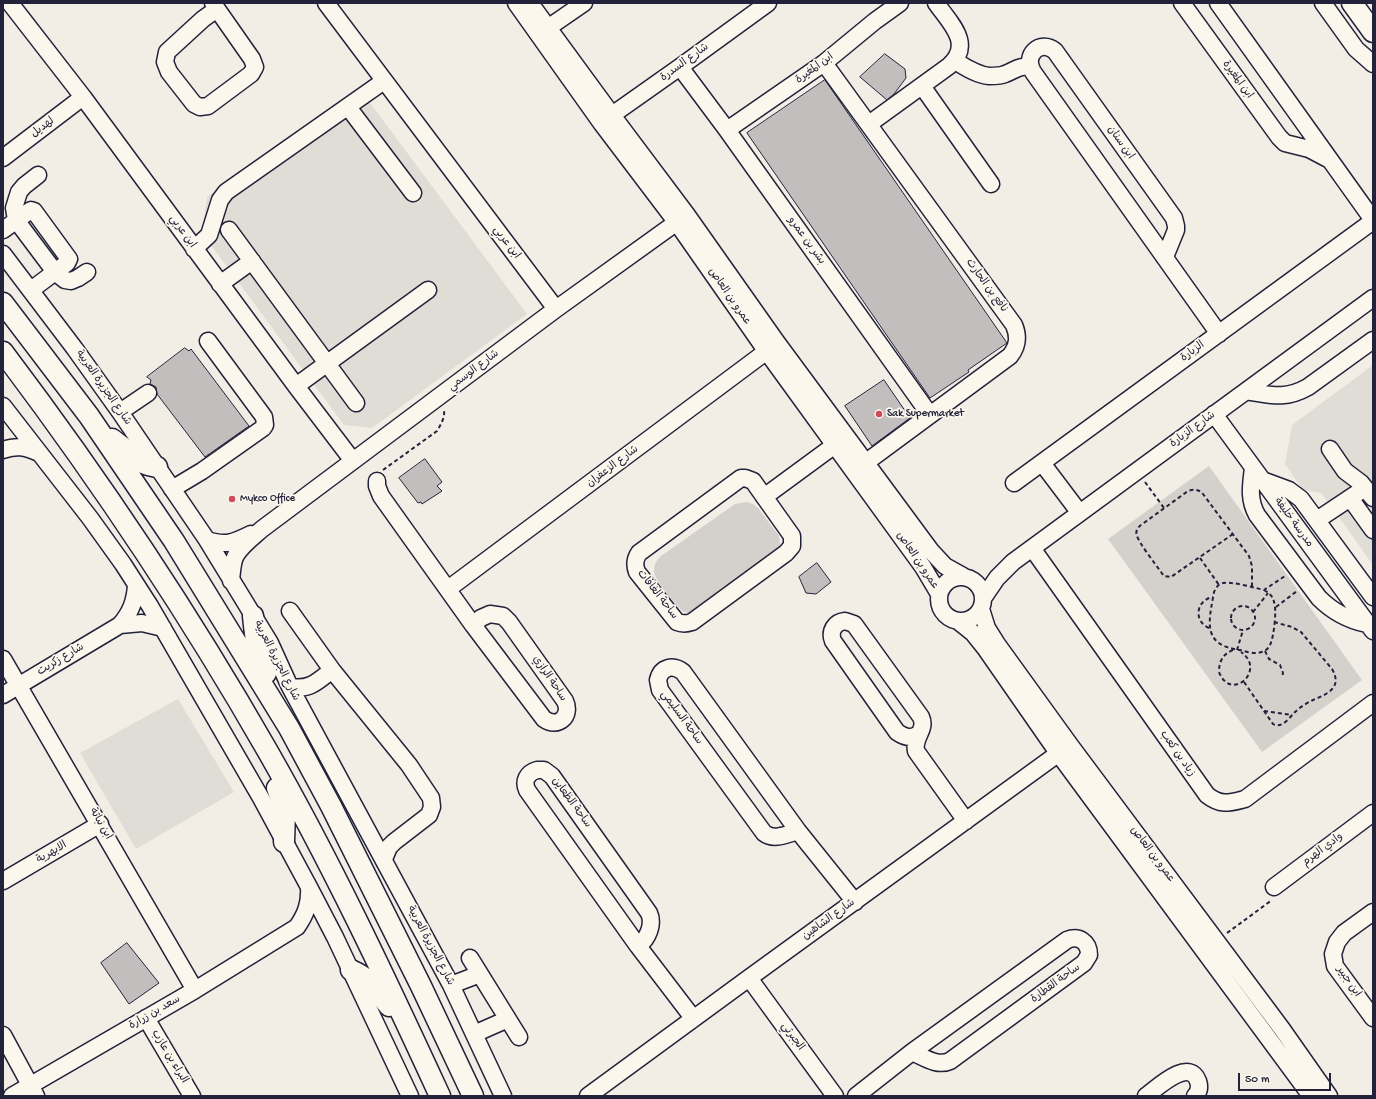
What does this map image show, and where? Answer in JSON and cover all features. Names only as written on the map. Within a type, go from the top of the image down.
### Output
[{"type":"main road","points":[[1352,3],[1373,32]]},
{"type":"main road","name":"شارع الجزيرة العربية","points":[[3,303],[89,416],[174,541],[289,728],[334,813],[421,986],[473,1096]]},
{"type":"main road","points":[[3,352],[66,438],[130,530],[191,624],[267,751],[309,827],[364,933],[440,1096]]},
{"type":"main road","points":[[89,416],[127,451],[148,465],[157,467]]},
{"type":"main road","points":[[253,616],[258,655],[281,703],[289,728]]},
{"type":"main road","points":[[267,751],[271,771],[285,811],[284,842]]},
{"type":"main road","points":[[351,970],[360,974],[372,983],[393,1010],[407,1023]]},
{"type":"street","name":"ابن عربي","points":[[10,3],[83,97],[194,249],[353,461]]},
{"type":"street","name":"ابن عربي","points":[[326,3],[556,309]]},
{"type":"street","name":"عمرو بن العاص","points":[[516,3],[543,31],[682,218],[772,348],[860,467],[938,559],[950,569],[966,577]]},
{"type":"street","name":"عمرو بن العاص","points":[[530,3],[543,31]]},
{"type":"street","points":[[543,31],[584,3]]},
{"type":"street","name":"شارع السدرة","points":[[607,119],[768,3]]},
{"type":"street","name":"ابن المغيرة","points":[[727,130],[824,63],[875,21],[900,3]]},
{"type":"street","points":[[869,124],[955,61],[960,51],[959,38],[957,32],[936,3]]},
{"type":"street","name":"ابن المغيرة","points":[[1182,3],[1279,137],[1285,143],[1309,149],[1331,161]]},
{"type":"street","name":"ابن المغيرة","points":[[1218,3],[1373,220]]},
{"type":"street","points":[[1323,3],[1356,49],[1373,64]]},
{"type":"street","points":[[215,6],[252,59],[255,67],[250,74],[208,106],[200,107],[194,104],[169,72],[166,57],[167,52],[215,6]]},
{"type":"street","name":"ابن سنان","points":[[998,75],[1018,57],[1038,48],[1046,47],[1055,51],[1174,218],[1176,222],[1176,230],[1165,257]]},
{"type":"street","points":[[1035,50],[1032,53],[1030,60],[1031,68],[1219,334]]},
{"type":"street","points":[[955,61],[989,76],[1004,74],[1020,67],[1031,68]]},
{"type":"street","name":"نافع بن الحارث","points":[[824,63],[1014,325],[1018,336],[1016,347],[1010,356],[860,467]]},
{"type":"street","name":"بشر بن عمرو","points":[[680,67],[727,130],[930,415]]},
{"type":"street","points":[[194,249],[209,235],[222,196],[384,81]]},
{"type":"street","points":[[922,86],[990,184]]},
{"type":"street","name":"لهديل","points":[[3,158],[83,97]]},
{"type":"street","points":[[348,107],[413,193]]},
{"type":"street","points":[[1300,147],[1311,132]]},
{"type":"street","points":[[38,175],[24,186],[20,192],[14,208],[16,220],[55,272],[65,280],[71,281],[86,272]]},
{"type":"street","name":"شارع الوسمي","points":[[231,581],[233,562],[236,556],[241,549],[262,529],[556,309],[682,218]]},
{"type":"street","points":[[3,230],[16,220]]},
{"type":"street","name":"الزبارة","points":[[1014,483],[1373,220]]},
{"type":"street","points":[[229,230],[356,403]]},
{"type":"street","name":"شارع الجزيرة العربية","points":[[3,254],[75,349],[120,412],[207,540],[253,616],[272,648],[290,687],[451,985],[503,1096]]},
{"type":"street","points":[[220,284],[252,262]]},
{"type":"street","points":[[31,290],[55,272]]},
{"type":"street","points":[[296,386],[428,290]]},
{"type":"street","name":"شارع الزبارة","points":[[982,603],[997,578],[1013,562],[1079,512],[1373,298]]},
{"type":"street","points":[[1246,391],[1276,396],[1287,396],[1298,393],[1373,340]]},
{"type":"street","points":[[172,489],[202,471],[263,428],[265,425],[264,417],[208,341]]},
{"type":"street","name":"شارع الزعفران","points":[[448,589],[772,348]]},
{"type":"street","points":[[120,412],[148,393]]},
{"type":"street","points":[[3,446],[8,440],[11,426],[6,409]]},
{"type":"street","points":[[6,409],[90,518],[136,585],[162,628],[261,798],[309,887],[351,970],[410,1096]]},
{"type":"street","name":"مدرسة خليفة","points":[[1214,414],[1370,628]]},
{"type":"street","points":[[764,497],[841,442]]},
{"type":"street","points":[[3,450],[12,446],[26,447],[39,453]]},
{"type":"street","points":[[1317,520],[1350,498],[1369,493],[1357,480],[1345,471],[1330,449]]},
{"type":"street","points":[[1042,463],[1079,512]]},
{"type":"street","name":"عمرو بن العاص","points":[[860,467],[939,594]]},
{"type":"street","points":[[1370,628],[1336,613],[1319,598],[1254,509],[1250,491],[1258,474],[1296,493],[1373,597]]},
{"type":"street","name":"ساحة الغافات","points":[[741,478],[753,481],[764,497],[792,536],[793,541],[789,550],[692,622],[684,624],[677,622],[637,572],[635,562],[636,557],[645,548],[741,478]]},
{"type":"street","name":"ساحة الرازي","points":[[377,481],[377,486],[381,496],[473,625],[544,719],[557,722],[564,718],[567,709],[565,701],[506,619],[498,614],[490,614],[481,618],[473,625]]},
{"type":"street","points":[[1350,498],[1373,530]]},
{"type":"street","name":"شارع الوسمي","points":[[207,540],[223,544],[231,544],[262,529]]},
{"type":"street","name":"زياد بن كعب","points":[[1032,548],[1202,789],[1214,801],[1224,803],[1245,799],[1373,703]]},
{"type":"street","name":"شارع الزبارة","points":[[966,577],[1013,562]]},
{"type":"street","points":[[966,577],[979,585],[982,603],[972,619],[965,621],[952,620],[943,612],[938,600],[939,594],[941,588],[950,578],[966,577]]},
{"type":"street","name":"شارع زكريت","points":[[3,695],[120,625],[127,617],[132,607],[136,585]]},
{"type":"street","name":"عمرو بن العاص","points":[[982,603],[985,623],[991,636],[1064,749],[1311,1096]]},
{"type":"street","points":[[290,611],[332,670],[409,765],[432,798],[432,807],[429,815],[394,842],[389,847],[384,860]]},
{"type":"street","points":[[849,621],[857,626],[921,717],[923,727],[918,735],[915,745],[916,751],[964,822],[910,752],[833,641],[832,630],[839,622],[849,621]]},
{"type":"street","name":"عمرو بن العاص","points":[[958,621],[973,633],[1216,941],[1330,1096]]},
{"type":"street","name":"شارع زكريت","points":[[120,625],[142,623],[162,628]]},
{"type":"street","name":"ابن نباتة","points":[[3,659],[195,990]]},
{"type":"street","name":"ساحة السليمي","points":[[798,831],[776,837],[768,836],[764,833],[660,690],[658,680],[662,671],[673,667],[683,672],[798,831],[855,902]]},
{"type":"street","points":[[290,687],[301,688],[313,685],[332,670]]},
{"type":"street","points":[[897,732],[901,735],[909,737],[918,735]]},
{"type":"street","name":"شارع الشاهين","points":[[588,1096],[1064,749]]},
{"type":"street","name":"ساحة الظعاين","points":[[638,946],[644,941],[651,925],[651,917],[649,913],[552,776],[547,772],[540,770],[530,773],[525,783],[525,787],[529,794],[638,946],[693,1018]]},
{"type":"street","name":"وادي الهرم","points":[[1274,887],[1373,813]]},
{"type":"street","name":"الابهرية","points":[[3,881],[100,824]]},
{"type":"street","name":"سعد بن زرارة","points":[[12,1096],[33,1091],[146,1018],[195,990],[297,926],[308,908],[309,887]]},
{"type":"street","name":"ابن جبير","points":[[1373,912],[1344,932],[1337,942],[1334,954],[1336,966],[1373,1018]]},
{"type":"street","points":[[297,926],[317,926],[335,937]]},
{"type":"street","name":"ساحة القطارة","points":[[856,1096],[912,1052],[1067,940],[1078,938],[1087,945],[1089,955],[1084,963],[950,1061],[946,1063],[936,1063],[912,1052]]},
{"type":"street","points":[[470,958],[519,1036]]},
{"type":"street","points":[[451,985],[480,974]]},
{"type":"street","name":"الجبرتي","points":[[749,978],[836,1096]]},
{"type":"street","name":"البراء بن عازب","points":[[146,1018],[192,1096]]},
{"type":"street","points":[[474,1034],[508,1019]]},
{"type":"street","points":[[3,1035],[33,1091]]},
{"type":"street","points":[[1146,1096],[1176,1074],[1186,1072],[1192,1074],[1199,1083],[1195,1096]]},
{"type":"path","points":[[377,481],[385,468],[437,431],[445,415],[442,394]]},
{"type":"path","points":[[1137,471],[1164,508]]},
{"type":"path","points":[[1233,534],[1171,578],[1164,576],[1139,540],[1136,532],[1139,526],[1188,491],[1199,491],[1203,494],[1233,534],[1251,561],[1252,588]]},
{"type":"path","points":[[1200,558],[1219,585]]},
{"type":"path","points":[[1264,590],[1297,568]]},
{"type":"path","points":[[1229,583],[1252,588],[1264,590],[1268,593],[1272,597],[1276,607],[1271,644],[1265,651],[1258,653],[1227,648],[1217,642],[1211,634],[1209,628],[1214,592],[1219,585],[1229,583]]},
{"type":"path","points":[[1276,607],[1308,583]]},
{"type":"path","points":[[1254,612],[1268,593]]},
{"type":"path","points":[[1209,628],[1200,621],[1198,613],[1202,602],[1213,597]]},
{"type":"path","points":[[1239,606],[1247,606],[1254,612],[1255,620],[1247,629],[1243,630],[1235,628],[1232,624],[1230,616],[1239,606]]},
{"type":"path","points":[[1244,682],[1273,724],[1277,726],[1283,724],[1307,703],[1328,694],[1335,685],[1335,674],[1301,632],[1287,625],[1274,622]]},
{"type":"path","points":[[1237,650],[1247,657],[1250,662],[1250,674],[1244,682],[1239,684],[1228,684],[1218,672],[1221,660],[1224,656],[1237,650],[1243,630]]},
{"type":"path","points":[[1265,651],[1269,659],[1280,665],[1283,673],[1282,677]]},
{"type":"path","points":[[1264,711],[1292,715]]},
{"type":"path","points":[[1216,941],[1274,898],[1274,887]]},
{"type":"shaded area","points":[[359,88],[527,314],[372,428],[344,425],[202,233],[207,197]]},
{"type":"shaded area","points":[[1373,365],[1373,565],[1339,517],[1343,513],[1334,501],[1329,504],[1321,493],[1303,490],[1285,464],[1292,425]]},
{"type":"shaded area","points":[[1209,466],[1362,680],[1262,752],[1108,539]]},
{"type":"shaded area","points":[[747,502],[758,508],[779,536],[780,545],[778,549],[691,612],[688,613],[682,611],[657,579],[654,570],[656,562],[661,556],[735,504]]},
{"type":"shaded area","points":[[178,699],[234,792],[136,849],[80,753]]},
{"type":"building","points":[[885,54],[905,69],[906,78],[894,94],[887,100],[860,77]]},
{"type":"building","points":[[825,80],[1007,343],[968,370],[969,372],[930,398],[747,133]]},
{"type":"building","points":[[185,348],[189,351],[191,349],[249,426],[205,457],[157,394],[156,387],[150,384],[151,380],[147,377]]},
{"type":"building","name":"Sak Supermarket","points":[[884,380],[910,418],[872,446],[845,406]]},
{"type":"building","points":[[425,459],[442,482],[437,486],[442,491],[422,504],[421,502],[418,503],[399,478]]},
{"type":"building","points":[[817,563],[831,582],[816,594],[806,593],[799,577]]},
{"type":"building","points":[[127,943],[159,983],[129,1004],[101,963]]},
{"type":"place","name":"Sak Supermarket","points":[[879,414]]},
{"type":"place","name":"Mykco Office","points":[[232,499]]}]
